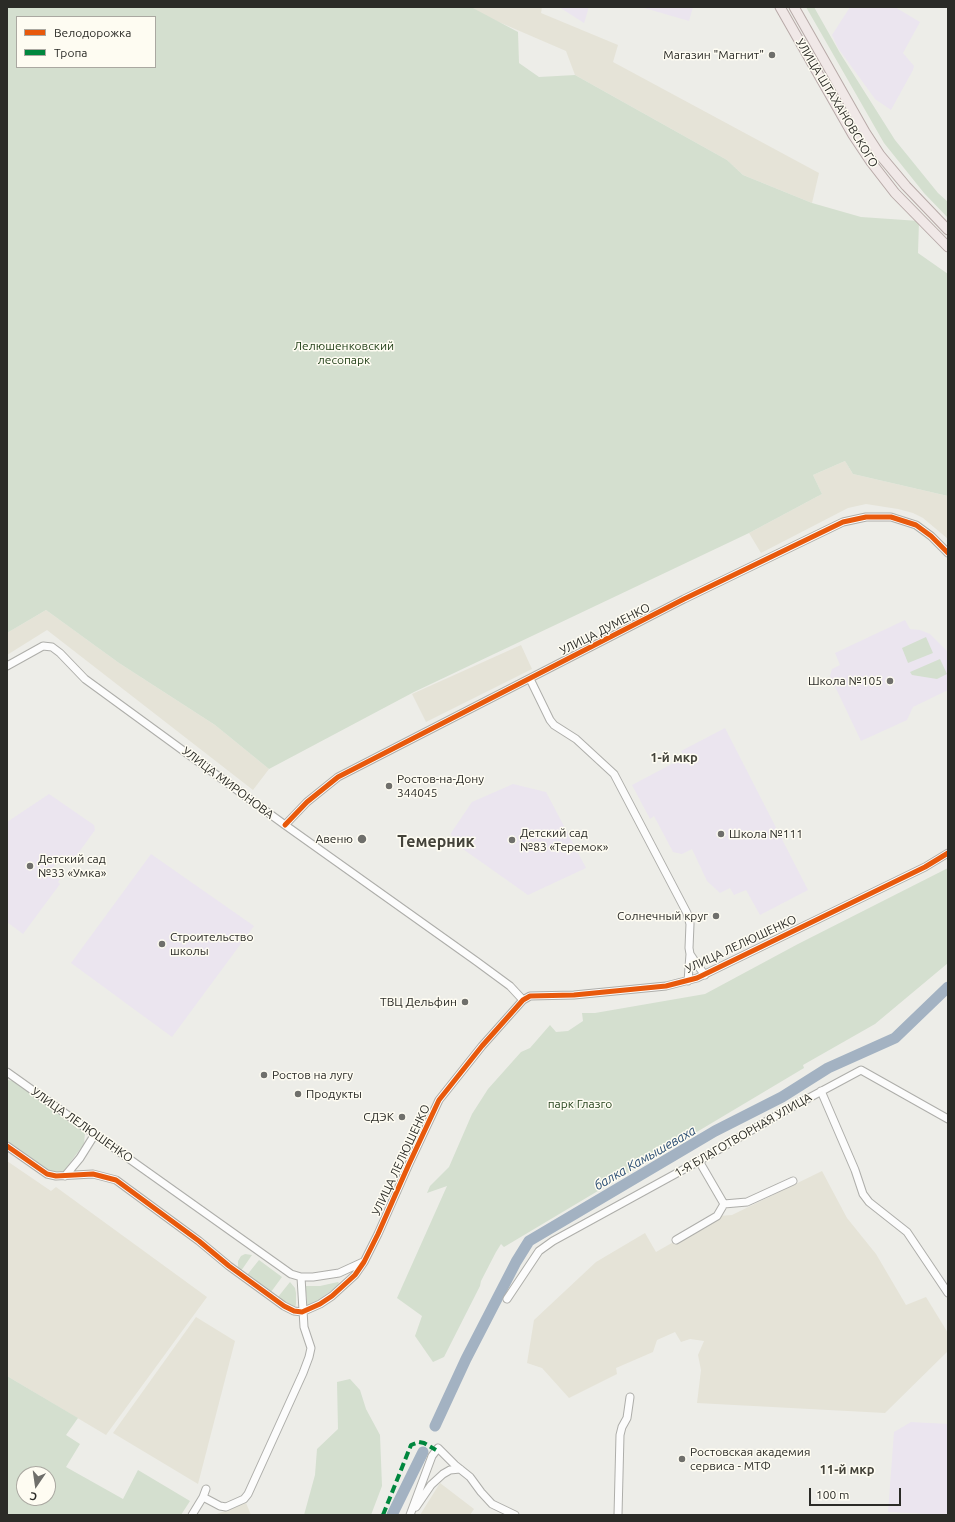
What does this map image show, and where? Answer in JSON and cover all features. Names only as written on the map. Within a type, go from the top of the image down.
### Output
[{"type":"main road","name":"УЛИЦА ШТАХАНОВСКОГО","points":[[780,7],[853,135],[871,162],[895,193],[948,247]]},
{"type":"main road","name":"УЛИЦА ШТАХАНОВСКОГО","points":[[794,7],[865,132],[880,155],[906,186],[948,230]]},
{"type":"street","name":"УЛИЦА ДУМЕНКО","points":[[285,825],[307,802],[326,785],[338,777],[684,599],[843,522],[866,517],[891,517],[916,525],[931,536],[948,553]]},
{"type":"street","name":"УЛИЦА МИРОНОВА","points":[[7,666],[43,646],[52,647],[91,683],[285,825],[476,961],[510,986],[523,1000]]},
{"type":"street","points":[[530,679],[550,720],[554,725],[576,739],[614,774],[687,913],[690,924],[688,948],[690,954],[705,975]]},
{"type":"street","name":"УЛИЦА ЛЕЛЮШЕНКО","points":[[302,1312],[320,1304],[332,1296],[355,1275],[364,1262],[378,1234],[409,1164],[440,1100],[482,1046],[523,1000],[530,996],[574,995],[666,986],[688,981],[705,975],[925,867],[948,853]]},
{"type":"street","points":[[688,981],[690,954]]},
{"type":"street","name":"1-Я БЛАГОТВОРНАЯ УЛИЦА","points":[[507,1299],[539,1251],[554,1241],[699,1161],[779,1114],[861,1070],[948,1119]]},
{"type":"street","name":"УЛИЦА ЛЕЛЮШЕНКО","points":[[9,1075],[95,1134],[291,1274],[301,1277],[314,1277],[339,1273],[364,1262]]},
{"type":"street","points":[[821,1091],[864,1194],[869,1202],[907,1232],[948,1293]]},
{"type":"street","points":[[65,1176],[80,1158],[95,1134]]},
{"type":"street","points":[[7,1146],[47,1174],[56,1176],[93,1174],[116,1180],[284,1306],[294,1311],[302,1312]]},
{"type":"street","points":[[699,1161],[724,1204]]},
{"type":"street","points":[[724,1204],[747,1202],[793,1181]]},
{"type":"street","points":[[676,1240],[717,1216],[724,1204]]},
{"type":"street","points":[[203,1497],[220,1506],[226,1507],[244,1499],[248,1494],[309,1357],[311,1348],[304,1327],[301,1277]]},
{"type":"street","points":[[618,1515],[620,1435],[622,1426],[627,1418],[630,1397]]},
{"type":"street","points":[[410,1515],[432,1456],[438,1448],[470,1477],[492,1504],[515,1515]]},
{"type":"street","points":[[410,1515],[431,1485],[450,1470],[460,1469]]},
{"type":"street","points":[[192,1515],[206,1489]]},
{"type":"shaded area","points":[[472,7],[542,7],[541,13],[618,45],[613,62],[819,173],[812,203],[743,175],[727,160],[575,75],[566,51],[471,10]]},
{"type":"shaded area","points":[[559,7],[589,7],[584,23]]},
{"type":"shaded area","points":[[641,7],[693,7],[689,21]]},
{"type":"shaded area","points":[[850,7],[895,7],[920,22],[903,53],[914,66],[913,70],[891,110],[875,99],[838,48],[832,35]]},
{"type":"shaded area","points":[[845,461],[853,474],[948,496],[948,539],[923,518],[913,513],[866,504],[848,508],[761,553],[749,533],[822,494],[813,475]]},
{"type":"shaded area","points":[[46,610],[119,663],[215,725],[269,769],[253,790],[47,630],[7,655],[7,633]]},
{"type":"shaded area","name":"Школа №105","points":[[905,620],[910,629],[920,630],[930,634],[948,652],[948,690],[913,707],[907,720],[861,741],[830,676],[832,669],[840,665],[835,653]]},
{"type":"shaded area","points":[[521,645],[532,669],[426,722],[412,694]]},
{"type":"shaded area","name":"Школа №111","points":[[725,728],[808,890],[760,915],[746,890],[734,895],[730,888],[720,893],[707,881],[692,849],[682,854],[673,852],[654,816],[650,819],[632,785],[685,757],[681,751]]},
{"type":"shaded area","name":"Детский сад №83 «Теремок»","points":[[513,784],[546,792],[586,868],[528,895],[453,842],[451,833],[472,802]]},
{"type":"shaded area","name":"Детский сад №33 «Умка»","points":[[49,794],[94,825],[95,830],[72,862],[61,855],[52,869],[62,876],[58,882],[60,884],[23,934],[7,922],[7,822]]},
{"type":"shaded area","name":"Строительство школы","points":[[151,854],[254,926],[172,1037],[71,963]]},
{"type":"shaded area","points":[[7,1161],[51,1191],[56,1187],[207,1297],[106,1435],[7,1376]]},
{"type":"shaded area","points":[[822,1171],[847,1218],[876,1254],[906,1305],[926,1297],[948,1333],[948,1351],[885,1413],[697,1403],[701,1370],[698,1355],[704,1341],[690,1339],[681,1342],[675,1332],[657,1340],[653,1352],[616,1368],[617,1374],[569,1398],[542,1368],[527,1363],[534,1320],[596,1262],[645,1233],[656,1252],[719,1216],[732,1215]]},
{"type":"shaded area","points":[[196,1317],[235,1341],[198,1484],[113,1433]]},
{"type":"shaded area","points":[[911,1422],[948,1424],[948,1515],[888,1512],[894,1432]]},
{"type":"shaded area","points":[[440,1483],[474,1509],[470,1515],[420,1515]]},
{"type":"shaded area","points":[[246,1503],[251,1515],[214,1515]]},
{"type":"green space","name":"Лелюшенковский лесопарк","points":[[7,7],[471,7],[518,32],[519,63],[539,77],[575,75],[727,160],[743,175],[812,203],[861,217],[919,221],[918,253],[948,274],[948,496],[853,474],[845,461],[813,475],[822,494],[749,533],[414,692],[269,769],[215,725],[119,663],[46,610],[7,633]]},
{"type":"green space","points":[[806,7],[814,7],[840,53],[895,140],[938,193],[948,202],[948,218],[924,193],[884,143]]},
{"type":"green space","points":[[926,637],[933,653],[908,663],[902,648]]},
{"type":"green space","points":[[940,659],[947,674],[937,679],[912,675],[910,672]]},
{"type":"green space","name":"парк Глазго","points":[[948,868],[948,963],[875,1024],[803,1065],[804,1068],[504,1247],[501,1244],[444,1357],[433,1362],[415,1336],[422,1316],[397,1298],[447,1186],[427,1193],[430,1186],[449,1167],[472,1114],[488,1089],[521,1052],[530,1048],[550,1025],[556,1032],[568,1031],[583,1021],[582,1013],[595,1013],[705,994],[798,944]]},
{"type":"green space","points":[[8,1080],[13,1081],[85,1133],[84,1144],[63,1172],[59,1173],[48,1171],[7,1142]]},
{"type":"green space","points":[[245,1254],[252,1255],[241,1271],[238,1267],[238,1261],[241,1256]]},
{"type":"green space","points":[[259,1260],[282,1277],[271,1292],[247,1275]]},
{"type":"green space","points":[[290,1282],[295,1288],[296,1293],[295,1308],[278,1297]]},
{"type":"green space","points":[[338,1282],[338,1286],[307,1308],[305,1286],[320,1286]]},
{"type":"green space","points":[[7,1376],[78,1418],[66,1435],[80,1444],[66,1467],[123,1499],[138,1470],[190,1501],[181,1515],[7,1515]]},
{"type":"green space","points":[[350,1379],[360,1390],[366,1409],[380,1435],[382,1486],[371,1515],[304,1515],[315,1475],[317,1449],[338,1429],[337,1382]]},
{"type":"waterway","name":"балка Камышеваха","points":[[435,1426],[466,1359],[516,1262],[529,1241],[715,1131],[782,1097],[828,1068],[895,1038],[948,987]]},
{"type":"waterway","name":"балка Камышеваха","points":[[392,1515],[423,1452]]},
{"type":"marked path","points":[[383,1515],[411,1445],[419,1442],[424,1443],[436,1450]]},
{"type":"cycle path","points":[[285,825],[307,802],[338,777],[684,599],[843,522],[866,517],[891,517],[916,525],[931,536],[948,553]]},
{"type":"cycle path","points":[[7,1146],[47,1174],[56,1176],[93,1174],[116,1180],[284,1306],[294,1311],[302,1312],[320,1304],[332,1296],[355,1275],[364,1262],[378,1234],[439,1100],[482,1046],[523,1000],[530,996],[574,995],[666,986],[697,978],[925,867],[948,853]]},
{"type":"place","name":"Магазин \"Магнит\"","points":[[772,55]]},
{"type":"place","name":"Школа №105","points":[[890,681]]},
{"type":"place","name":"Ростов-на-Дону 344045","points":[[389,786]]},
{"type":"place","name":"Школа №111","points":[[721,834]]},
{"type":"place","name":"Авеню","points":[[362,839]]},
{"type":"place","name":"Детский сад №83 «Теремок»","points":[[512,840]]},
{"type":"place","name":"Детский сад №33 «Умка»","points":[[30,866]]},
{"type":"place","name":"Солнечный круг","points":[[716,916]]},
{"type":"place","name":"Строительство школы","points":[[162,944]]},
{"type":"place","name":"ТВЦ Дельфин","points":[[465,1002]]},
{"type":"place","name":"Ростов на лугу","points":[[264,1075]]},
{"type":"place","name":"Продукты","points":[[298,1094]]},
{"type":"place","name":"СДЭК","points":[[402,1117]]},
{"type":"place","name":"Ростовская академия сервиса - МТФ","points":[[682,1459]]},
{"type":"district","name":"1-й мкр","points":[[674,758]]},
{"type":"district","name":"Темерник","points":[[436,842]]},
{"type":"district","name":"11-й мкр","points":[[847,1470]]}]
